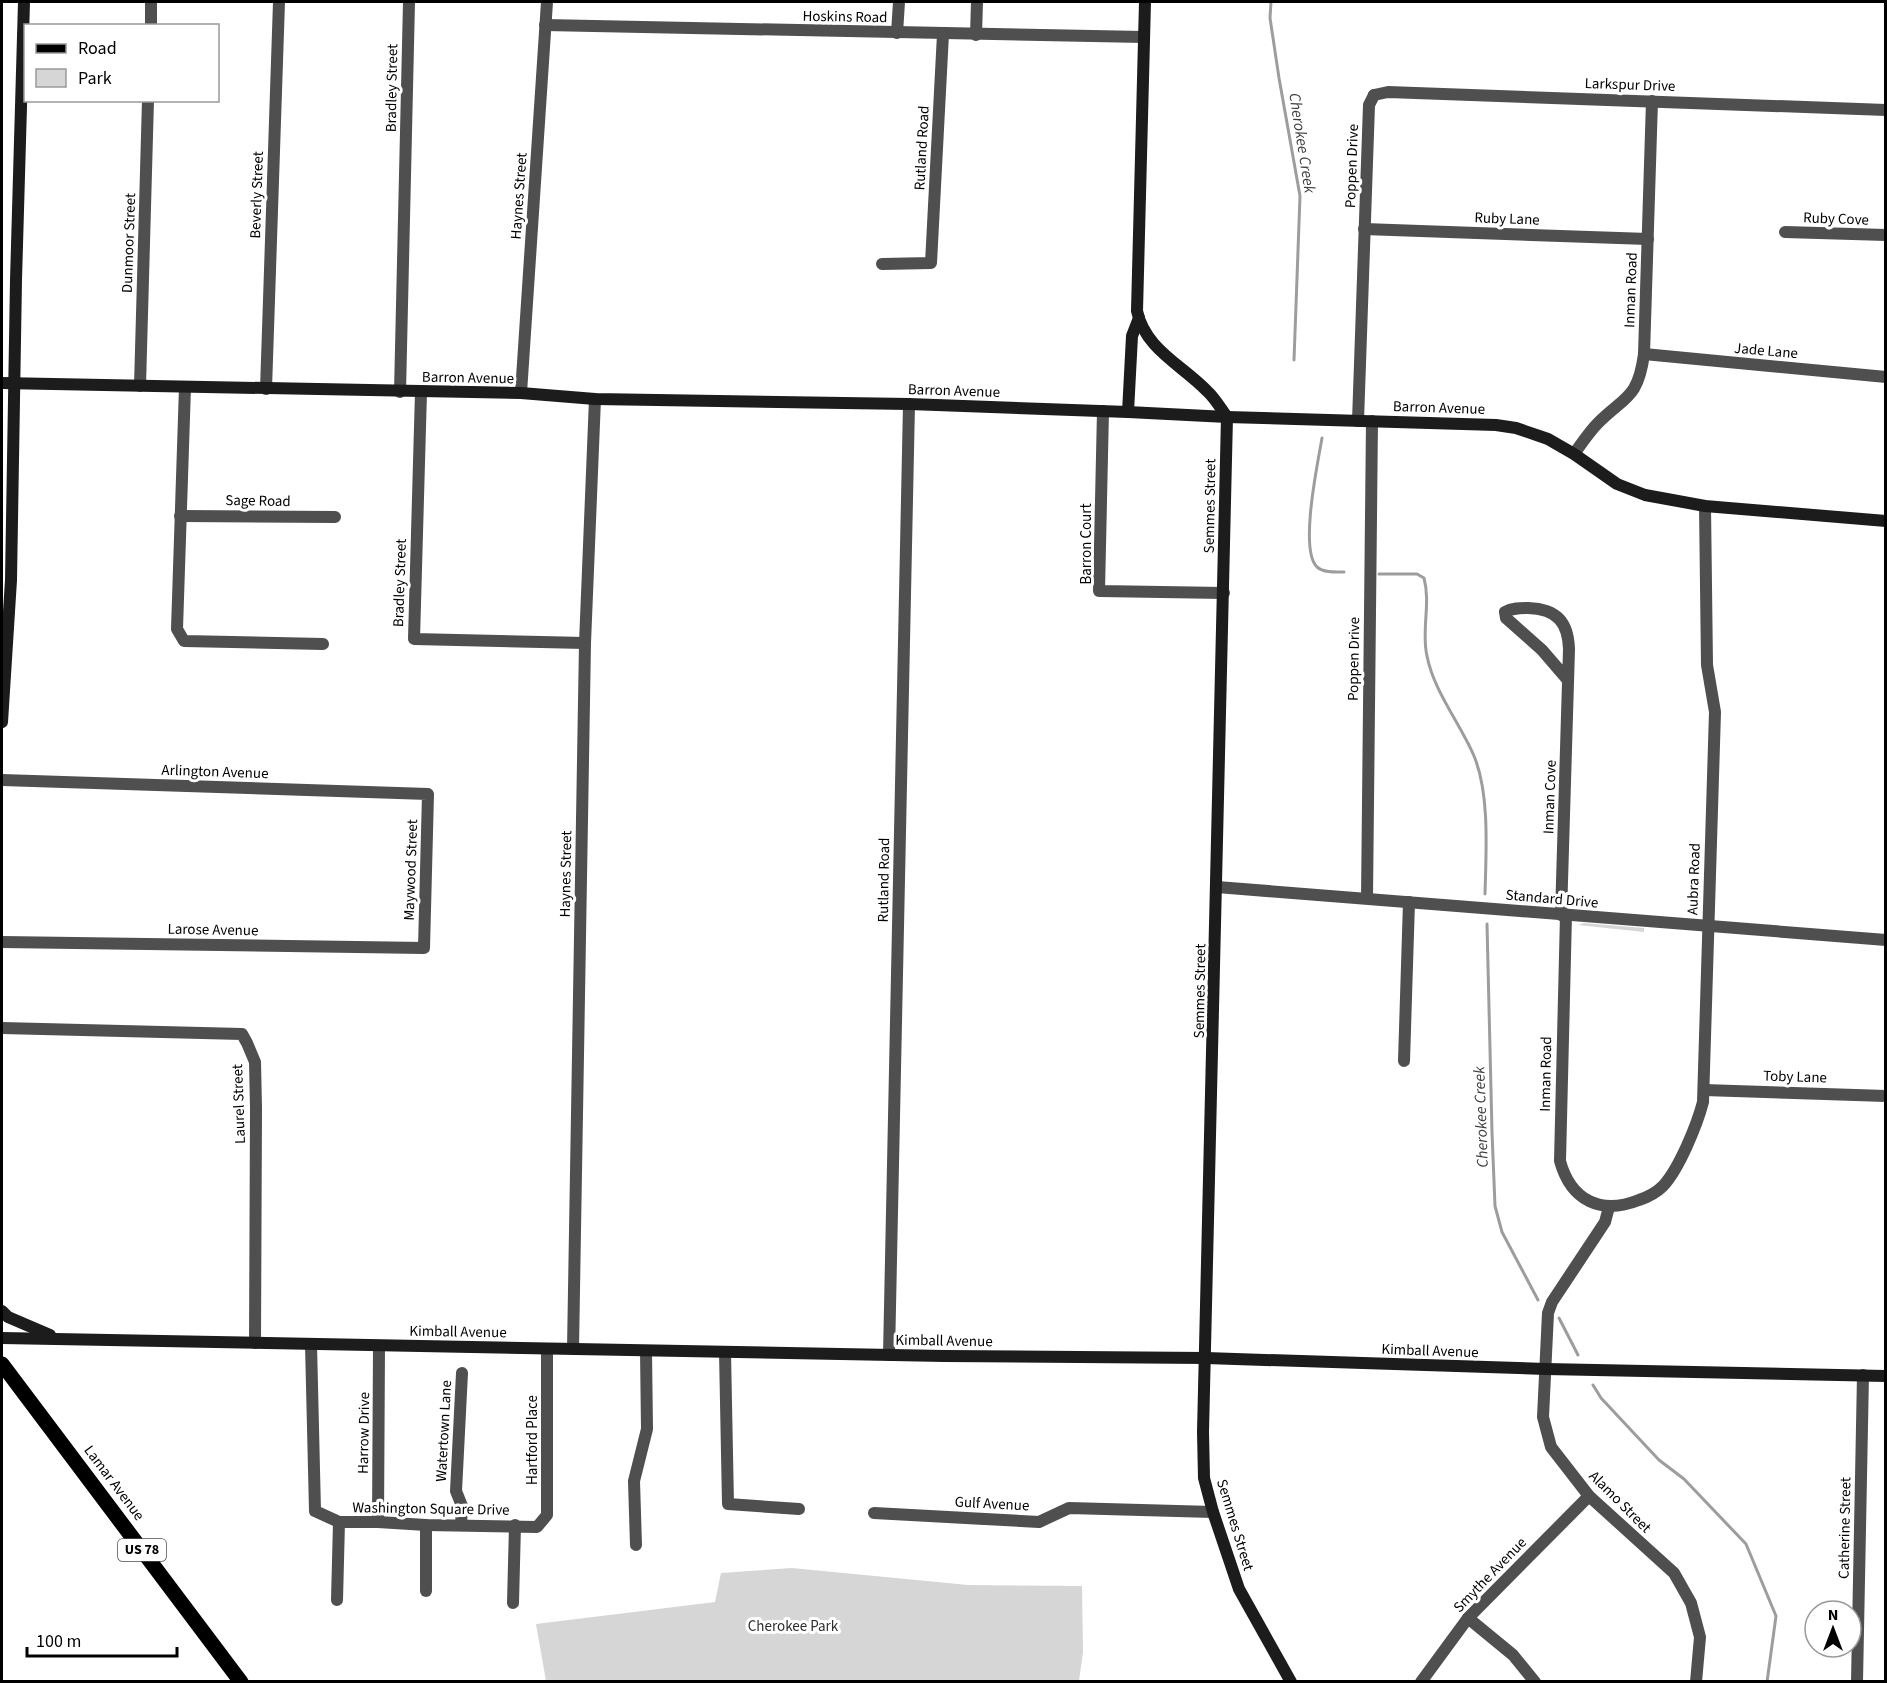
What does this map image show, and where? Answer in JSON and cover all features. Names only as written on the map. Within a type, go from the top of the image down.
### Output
[{"type":"main road","points":[[2,722],[8,383],[24,2]]},
{"type":"main road","points":[[1145,2],[1137,297],[1139,318],[1157,349],[1209,392],[1227,417]]},
{"type":"main road","points":[[1128,412],[1132,336],[1139,318]]},
{"type":"main road","name":"Barron Avenue","points":[[8,383],[521,393],[596,399],[909,404],[1496,425],[1516,428],[1548,439],[1617,484],[1667,500],[1706,506],[1886,521]]},
{"type":"main road","name":"Semmes Street","points":[[1227,417],[1203,1463],[1204,1478],[1213,1512],[1239,1589],[1291,1682]]},
{"type":"main road","points":[[2,1311],[8,1317],[60,1339]]},
{"type":"main road","name":"Kimball Avenue","points":[[2,1338],[646,1351],[1206,1358],[1546,1369],[1886,1376]]},
{"type":"main road","name":"Lamar Avenue","points":[[2,1364],[241,1682]]},
{"type":"street","points":[[151,24],[152,2]]},
{"type":"street","name":"Beverly Street","points":[[266,389],[279,2]]},
{"type":"street","name":"Bradley Street","points":[[400,392],[409,2]]},
{"type":"street","name":"Haynes Street","points":[[521,393],[547,2]]},
{"type":"street","points":[[897,33],[899,2]]},
{"type":"street","points":[[976,35],[977,2]]},
{"type":"street","name":"Hoskins Road","points":[[545,25],[1143,37]]},
{"type":"street","name":"Rutland Road","points":[[882,264],[932,263],[943,34]]},
{"type":"street","name":"Larkspur Drive","points":[[1371,92],[1886,110]]},
{"type":"street","name":"Poppen Drive","points":[[1358,421],[1371,92]]},
{"type":"street","name":"Inman Road","points":[[1574,454],[1599,422],[1631,394],[1638,381],[1644,354],[1652,101]]},
{"type":"street","name":"Dunmoor Street","points":[[140,386],[148,102]]},
{"type":"street","name":"Ruby Lane","points":[[1365,229],[1648,239]]},
{"type":"street","name":"Ruby Cove","points":[[1785,232],[1886,235]]},
{"type":"street","name":"Jade Lane","points":[[1644,354],[1886,377]]},
{"type":"street","points":[[185,387],[177,629],[184,641],[323,644]]},
{"type":"street","name":"Bradley Street","points":[[422,392],[414,639],[585,643]]},
{"type":"street","name":"Haynes Street","points":[[573,1349],[585,643],[596,399]]},
{"type":"street","name":"Rutland Road","points":[[889,1355],[909,404]]},
{"type":"street","name":"Barron Court","points":[[1103,411],[1099,591],[1224,593]]},
{"type":"street","name":"Poppen Drive","points":[[1366,898],[1372,421]]},
{"type":"street","name":"Aubra Road","points":[[1609,1207],[1620,1206],[1649,1196],[1664,1185],[1695,1129],[1704,1090],[1715,712],[1707,665],[1706,506]]},
{"type":"street","name":"Sage Road","points":[[180,516],[335,517]]},
{"type":"street","name":"Inman Cove","points":[[1563,915],[1568,642],[1562,621],[1551,613],[1538,609],[1513,609],[1505,612],[1506,618],[1542,650],[1567,679]]},
{"type":"street","name":"Arlington Avenue","points":[[2,780],[428,794]]},
{"type":"street","name":"Maywood Street","points":[[424,948],[428,794]]},
{"type":"street","name":"Standard Drive","points":[[1217,886],[1886,940]]},
{"type":"street","points":[[1404,1061],[1409,902]]},
{"type":"street","name":"Inman Road","points":[[1563,915],[1560,1161],[1566,1177],[1585,1198],[1600,1206],[1609,1207]]},
{"type":"street","name":"Larose Avenue","points":[[2,942],[424,948]]},
{"type":"street","name":"Laurel Street","points":[[2,1028],[242,1034],[255,1062],[255,1343]]},
{"type":"street","name":"Toby Lane","points":[[1704,1090],[1886,1096]]},
{"type":"street","name":"Alamo Street","points":[[1609,1207],[1605,1222],[1552,1302],[1548,1312],[1543,1417],[1551,1448],[1589,1496],[1674,1573],[1691,1603],[1700,1637],[1696,1682]]},
{"type":"street","name":"Washington Square Drive","points":[[311,1344],[315,1511],[339,1522],[537,1527]]},
{"type":"street","name":"Harrow Drive","points":[[378,1522],[380,1346]]},
{"type":"street","name":"Hartford Place","points":[[537,1527],[547,1515],[547,1349]]},
{"type":"street","points":[[636,1545],[634,1481],[647,1429],[646,1351]]},
{"type":"street","points":[[725,1352],[728,1504],[799,1509]]},
{"type":"street","name":"Watertown Lane","points":[[461,1525],[462,1506],[456,1491],[462,1373]]},
{"type":"street","name":"Catherine Street","points":[[1857,1682],[1863,1376]]},
{"type":"street","name":"Smythe Avenue","points":[[1421,1682],[1467,1618],[1589,1496]]},
{"type":"street","name":"Gulf Avenue","points":[[874,1513],[1039,1522],[1069,1508],[1213,1512]]},
{"type":"street","points":[[337,1600],[339,1522]]},
{"type":"street","points":[[426,1525],[426,1591]]},
{"type":"street","points":[[513,1603],[515,1525]]},
{"type":"street","points":[[1467,1618],[1513,1655],[1535,1682]]},
{"type":"green space","points":[[1584,923],[1644,928],[1644,932],[1578,925]]},
{"type":"green space","name":"Cherokee Park","points":[[792,1568],[968,1585],[1082,1586],[1083,1652],[1079,1681],[546,1681],[536,1624],[715,1602],[721,1573]]},
{"type":"waterway","name":"Cherokee Creek","points":[[1271,2],[1270,18],[1300,196],[1294,360]]},
{"type":"waterway","name":"Cherokee Creek","points":[[1322,438],[1311,505],[1312,558],[1320,569],[1344,572]]},
{"type":"waterway","name":"Cherokee Creek","points":[[1379,574],[1417,574],[1424,578],[1427,598],[1425,647],[1430,669],[1441,695],[1474,756],[1483,788],[1486,824],[1485,894]]},
{"type":"waterway","name":"Cherokee Creek","points":[[1487,924],[1495,1206],[1502,1232],[1538,1300]]},
{"type":"waterway","name":"Cherokee Creek","points":[[1559,1318],[1578,1355]]},
{"type":"waterway","name":"Cherokee Creek","points":[[1593,1385],[1601,1398],[1659,1460],[1684,1479],[1746,1544],[1776,1616],[1767,1682]]}]
